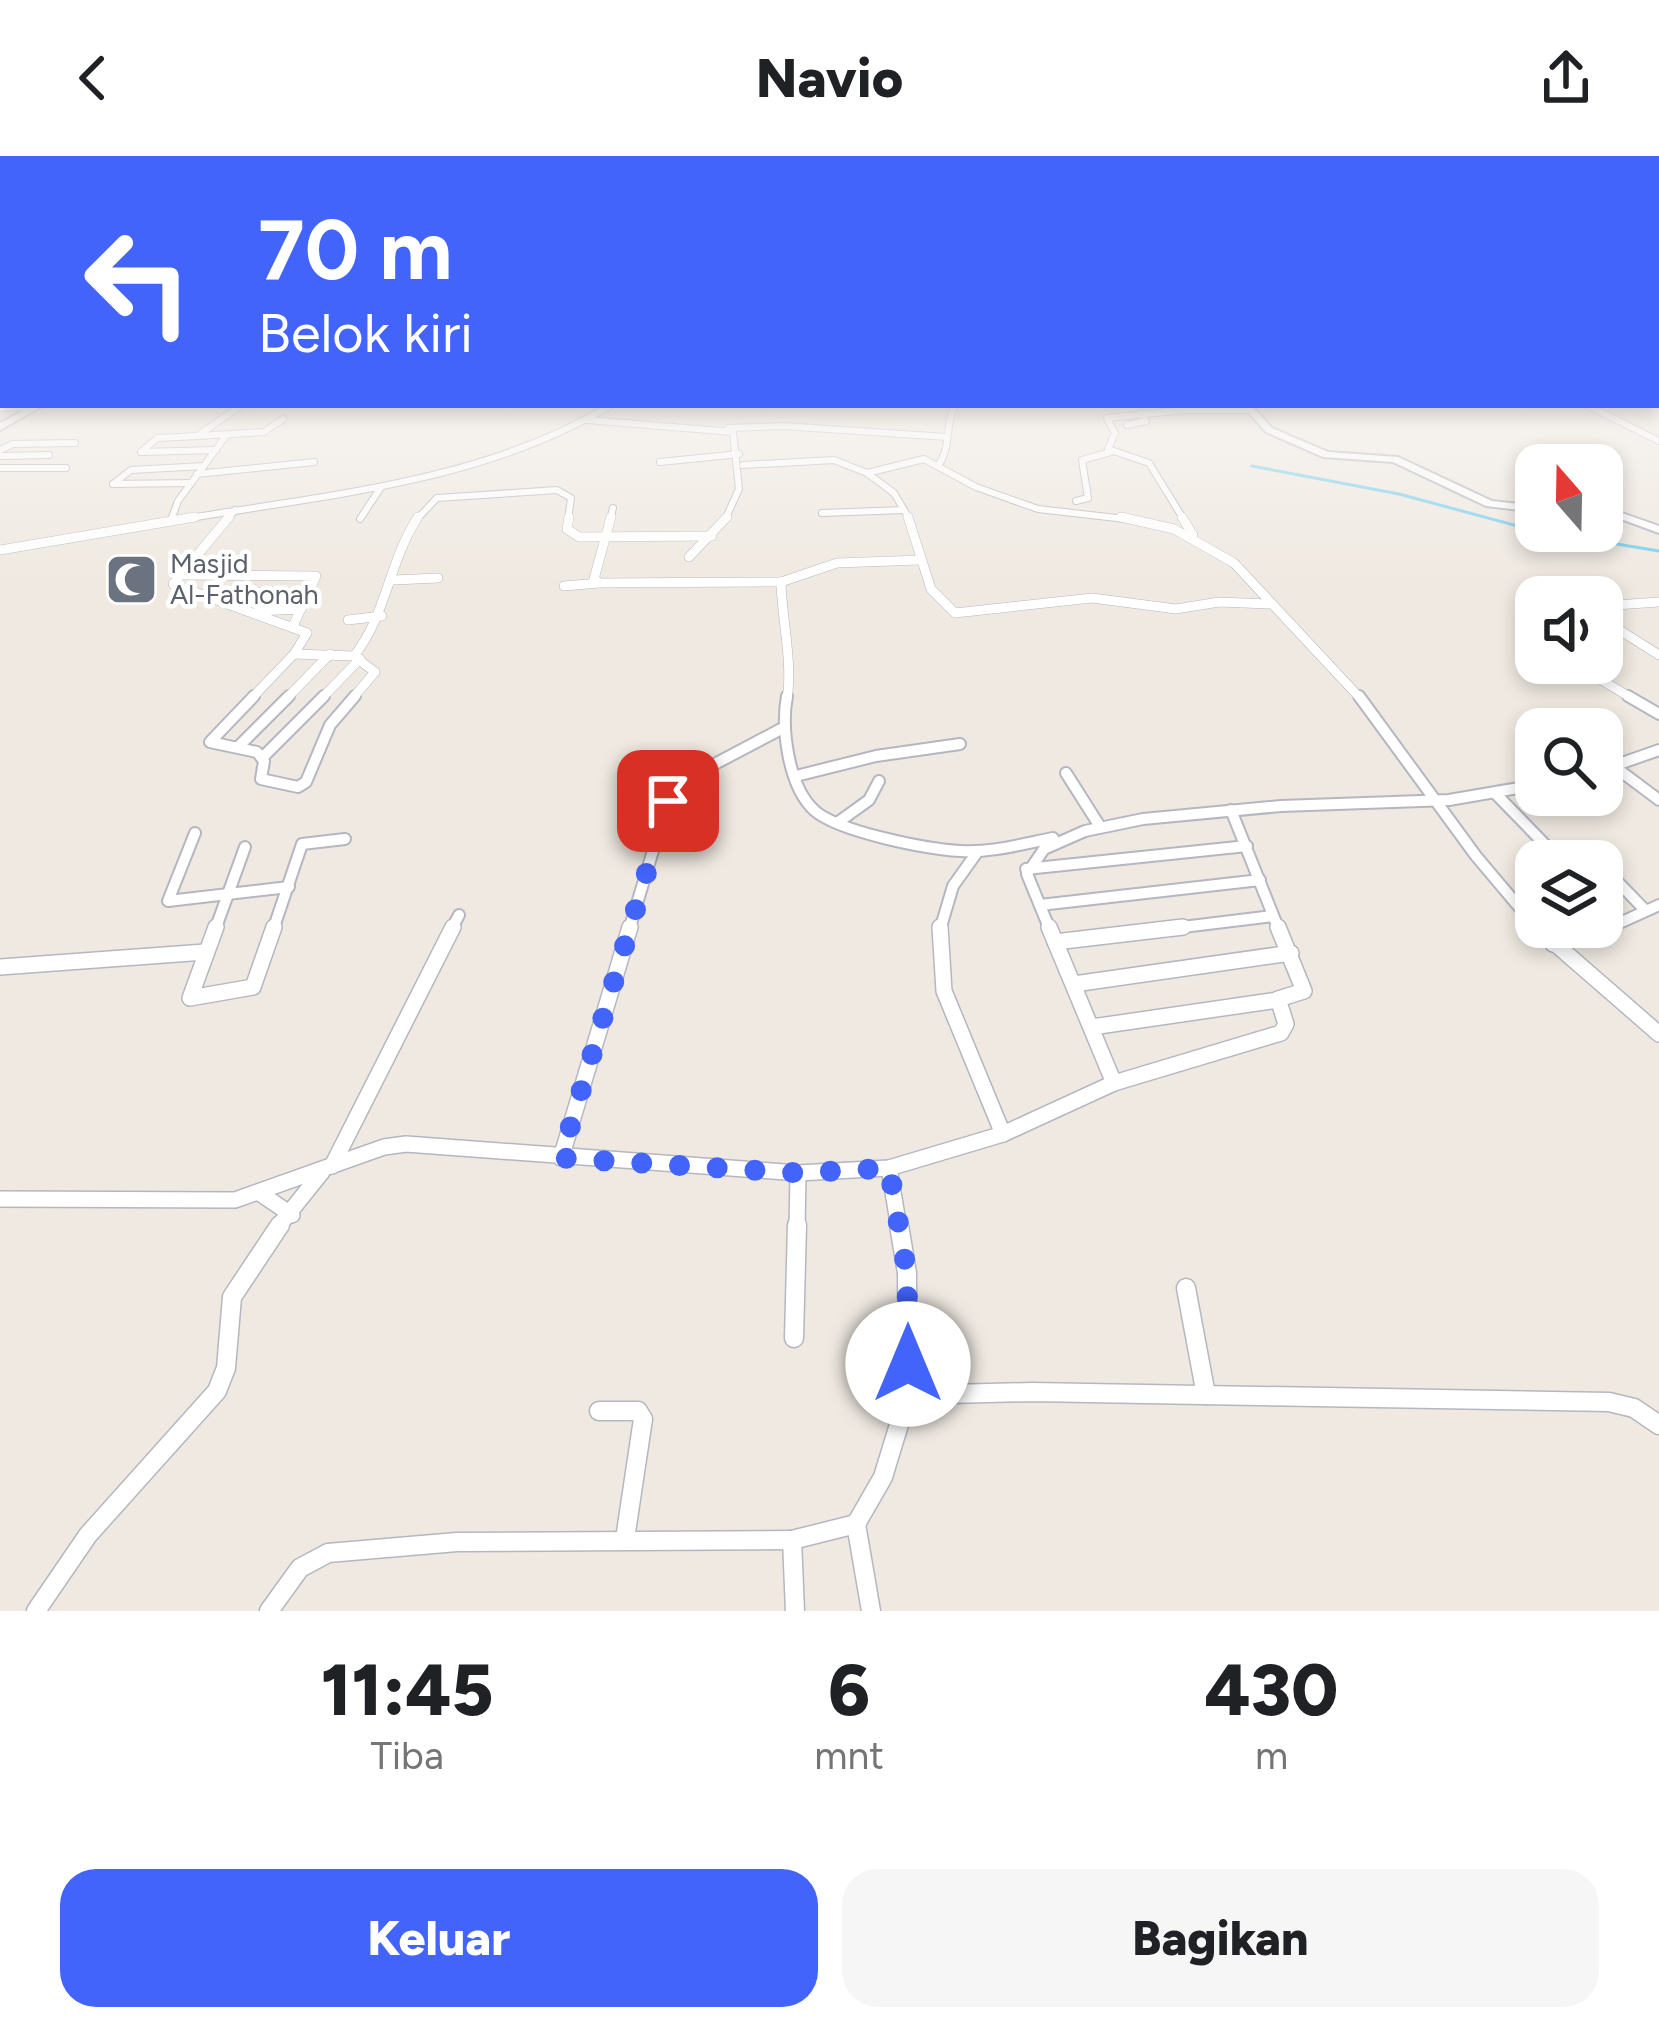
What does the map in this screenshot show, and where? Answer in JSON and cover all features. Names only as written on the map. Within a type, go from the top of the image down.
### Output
[{"type":"street","points":[[146,448],[141,452],[216,450]]},
{"type":"street","points":[[0,550],[381,487],[497,460],[529,448]]},
{"type":"street","points":[[689,557],[712,536],[742,489],[737,448]]},
{"type":"street","points":[[938,466],[947,448]]},
{"type":"street","points":[[1107,448],[1111,452]]},
{"type":"street","points":[[1311,448],[1325,454],[1395,459],[1490,504],[1515,507]]},
{"type":"street","points":[[171,521],[190,483],[216,450]]},
{"type":"street","points":[[1076,501],[1088,498],[1082,460],[1111,452],[1163,461]]},
{"type":"street","points":[[0,453],[49,455]]},
{"type":"street","points":[[661,462],[739,454]]},
{"type":"street","points":[[497,460],[497,491]]},
{"type":"street","points":[[742,465],[834,460],[867,473],[896,494],[936,599],[955,614],[1092,598],[1176,609],[1219,602],[1269,604]]},
{"type":"street","points":[[867,473],[915,460],[1038,509],[1126,517],[1194,536],[1262,588],[1269,604],[1340,672],[1515,902]]},
{"type":"street","points":[[1145,460],[1194,536]]},
{"type":"street","points":[[190,483],[113,486],[131,470],[314,462]]},
{"type":"street","points":[[0,469],[66,468]]},
{"type":"street","points":[[361,518],[381,487]]},
{"type":"street","points":[[294,654],[357,658],[374,675],[330,725],[303,784],[263,780],[263,757],[357,658],[382,616],[410,526],[428,505],[448,496],[497,491],[566,492],[571,498],[568,532],[602,540],[712,536]]},
{"type":"street","points":[[600,583],[594,579],[613,508]]},
{"type":"street","points":[[235,510],[173,584],[293,626],[308,636],[210,742],[238,746],[263,757]]},
{"type":"street","points":[[822,513],[904,510]]},
{"type":"street","points":[[1623,517],[1659,530]]},
{"type":"street","points":[[564,586],[781,582],[837,563],[920,560]]},
{"type":"street","points":[[177,575],[312,575],[318,579],[293,626]]},
{"type":"street","points":[[394,580],[438,578]]},
{"type":"street","points":[[781,582],[782,633],[791,676],[781,729],[796,776],[814,810],[837,823],[914,844],[978,851],[1099,825],[1231,810],[1438,801],[1515,789]]},
{"type":"street","points":[[200,593],[310,592]]},
{"type":"street","points":[[1623,605],[1659,602]]},
{"type":"street","points":[[250,611],[301,609]]},
{"type":"street","points":[[348,620],[382,616]]},
{"type":"street","points":[[1623,632],[1659,655]]},
{"type":"street","points":[[238,746],[331,654]]},
{"type":"street","points":[[1609,684],[1659,713]]},
{"type":"street","points":[[561,1158],[668,801],[694,775],[781,729]]},
{"type":"street","points":[[796,776],[877,756],[960,744]]},
{"type":"street","points":[[1623,763],[1659,750]]},
{"type":"street","points":[[1066,772],[1099,825]]},
{"type":"street","points":[[1623,777],[1659,800]]},
{"type":"street","points":[[837,823],[869,800],[879,781]]},
{"type":"street","points":[[1495,793],[1541,840]]},
{"type":"street","points":[[1092,1027],[1278,1000],[1304,991],[1231,810]]},
{"type":"street","points":[[1026,869],[1039,853],[1074,832]]},
{"type":"street","points":[[194,833],[168,901],[289,887]]},
{"type":"street","points":[[245,848],[189,997],[250,990],[302,844],[345,839]]},
{"type":"street","points":[[1026,869],[1247,846]]},
{"type":"street","points":[[978,851],[959,873],[942,906],[934,956],[1003,1134]]},
{"type":"street","points":[[1026,869],[1114,1083]]},
{"type":"street","points":[[1040,905],[1260,880]]},
{"type":"street","points":[[1623,888],[1644,910]]},
{"type":"street","points":[[1623,925],[1659,905]]},
{"type":"street","points":[[36,1611],[88,1535],[217,1391],[227,1368],[232,1296],[327,1169],[459,915]]},
{"type":"street","points":[[1055,942],[1273,916]]},
{"type":"street","points":[[1558,948],[1659,1034]]},
{"type":"street","points":[[0,967],[205,952]]},
{"type":"street","points":[[1074,984],[1291,953]]},
{"type":"street","points":[[0,1199],[81,1196],[219,1201],[261,1194],[396,1144],[799,1173],[889,1168],[1003,1134],[1114,1083],[1281,1033],[1286,1024],[1278,1000]]},
{"type":"street","points":[[871,1611],[856,1524],[884,1477],[908,1395],[907,1273],[889,1168]]},
{"type":"street","points":[[794,1338],[799,1173]]},
{"type":"street","points":[[261,1194],[292,1215]]},
{"type":"street","points":[[1186,1288],[1206,1395]]},
{"type":"street","points":[[908,1395],[1609,1402],[1634,1408],[1659,1425]]},
{"type":"street","points":[[598,1411],[638,1411],[643,1419],[625,1539]]},
{"type":"street","points":[[268,1611],[297,1568],[311,1557],[328,1553],[457,1542],[792,1540],[856,1524]]},
{"type":"street","points":[[792,1540],[795,1611]]},
{"type":"waterway","points":[[1252,466],[1399,494],[1515,525]]},
{"type":"waterway","points":[[1623,545],[1659,551]]},
{"type":"place","name":"Masjid Al-Fathonah","points":[[131,580]]},
{"type":"route","points":[[668,801],[561,1158],[799,1173],[889,1168],[907,1273],[908,1364]]}]
